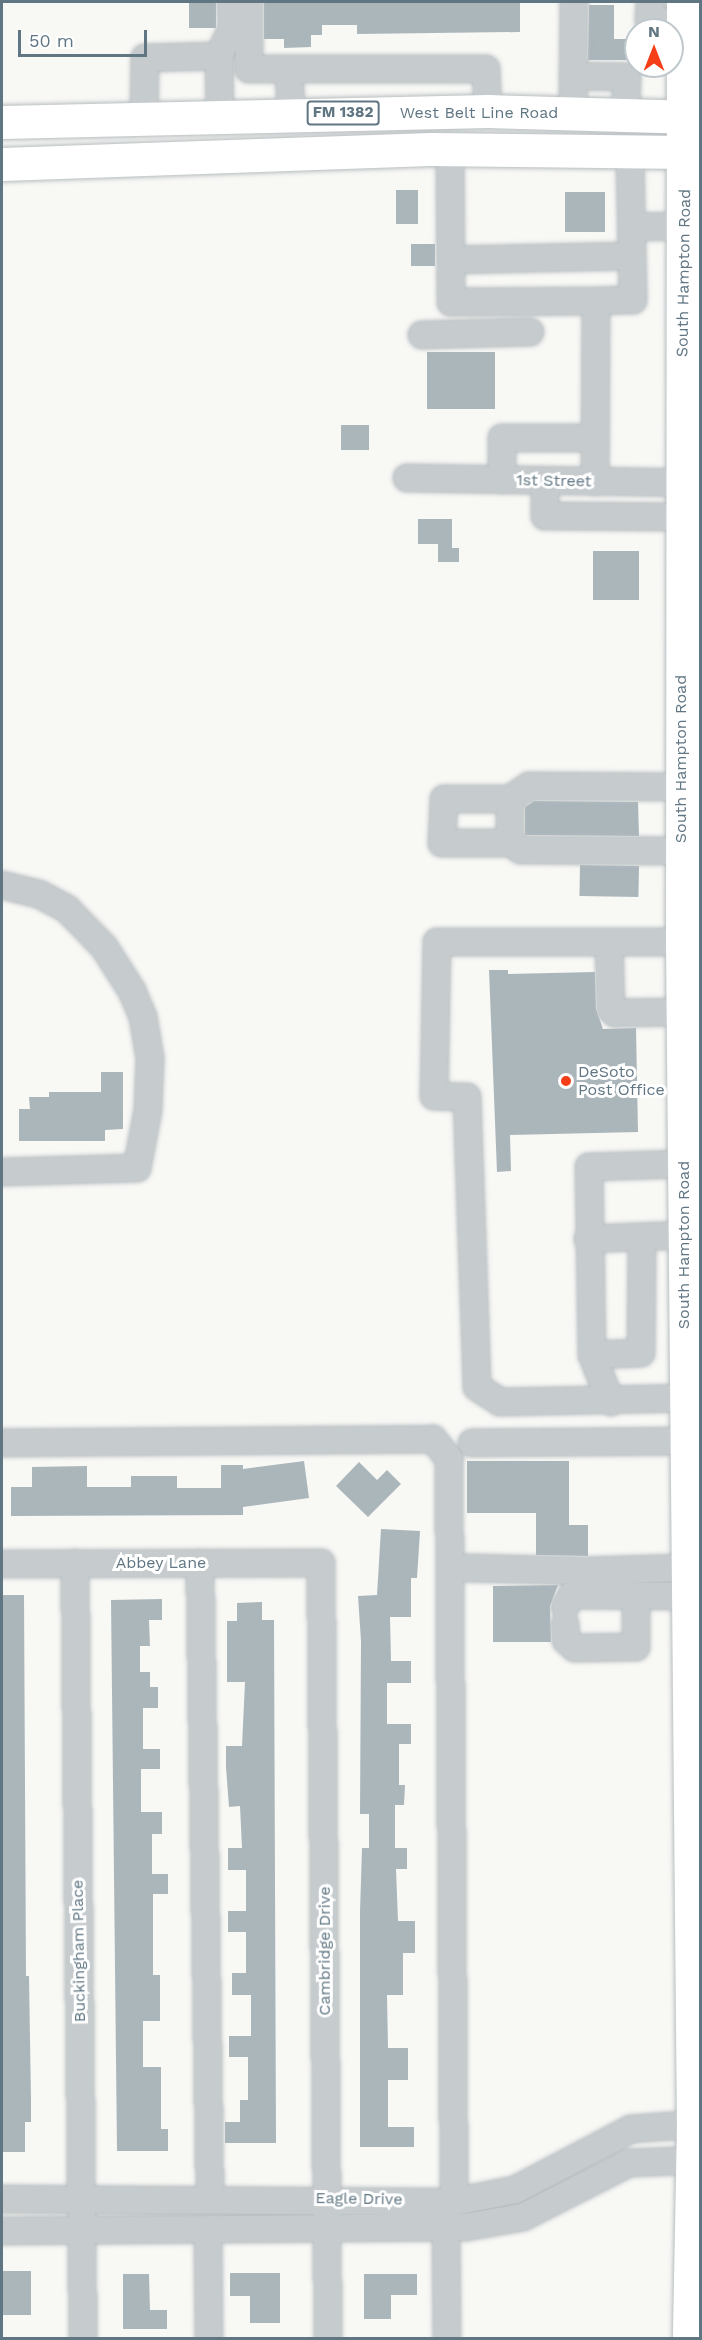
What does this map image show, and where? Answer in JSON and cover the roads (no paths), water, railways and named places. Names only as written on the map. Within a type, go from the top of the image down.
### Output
[{"type":"main road","name":"South Hampton Road","points":[[684,12],[693,135],[684,226],[691,483],[681,517],[691,788],[681,851],[691,941],[682,1012],[683,1164],[692,1235],[693,1398],[685,1441],[686,1582],[694,1776],[697,2124],[689,2338]]},
{"type":"main road","name":"West Belt Line Road","points":[[2,122],[291,113],[488,111],[626,115],[693,135]]},
{"type":"main road","points":[[2,164],[450,150],[630,151],[693,135]]},
{"type":"street","points":[[220,117],[219,56],[232,28],[231,2]]},
{"type":"street","points":[[249,2],[249,69],[486,69],[488,111]]},
{"type":"street","points":[[573,113],[574,2]]},
{"type":"street","points":[[650,2],[649,21],[684,12]]},
{"type":"street","points":[[144,119],[145,57],[219,56]]},
{"type":"street","points":[[289,69],[291,113]]},
{"type":"street","points":[[573,76],[627,77],[626,115]]},
{"type":"street","points":[[450,150],[452,334]]},
{"type":"street","points":[[451,302],[633,300],[630,151]]},
{"type":"street","points":[[632,227],[684,226]]},
{"type":"street","points":[[451,260],[632,256]]},
{"type":"street","points":[[595,482],[596,302]]},
{"type":"street","points":[[422,335],[530,332]]},
{"type":"street","points":[[502,480],[502,438],[595,438]]},
{"type":"street","name":"1st Street","points":[[407,478],[691,483]]},
{"type":"street","points":[[545,481],[545,516],[681,517]]},
{"type":"street","points":[[681,851],[521,850],[510,843],[442,843],[444,800],[510,799],[529,786],[691,788]]},
{"type":"street","points":[[510,799],[510,843]]},
{"type":"street","points":[[2,885],[39,894],[67,909],[104,947],[132,991],[143,1017],[150,1058],[148,1110],[137,1168],[2,1172]]},
{"type":"street","points":[[691,941],[436,942],[434,1096],[468,1097],[477,1387],[500,1402],[611,1402],[693,1398]]},
{"type":"street","points":[[609,942],[611,1009],[615,1013],[682,1012]]},
{"type":"street","points":[[611,1402],[592,1355],[588,1239],[589,1167],[683,1164]]},
{"type":"street","points":[[588,1239],[692,1235]]},
{"type":"street","points":[[592,1355],[641,1353],[642,1237]]},
{"type":"street","points":[[2,1443],[433,1440],[449,1460],[454,2202]]},
{"type":"street","points":[[472,1443],[685,1441]]},
{"type":"street","name":"Buckingham Place","points":[[75,1563],[83,2338]]},
{"type":"street","points":[[200,1563],[210,2198]]},
{"type":"street","name":"Abbey Lane","points":[[2,1564],[321,1563]]},
{"type":"street","name":"Cambridge Drive","points":[[321,1563],[328,2338]]},
{"type":"street","points":[[468,1568],[584,1571],[686,1582]]},
{"type":"street","points":[[636,1596],[636,1647],[581,1648],[566,1640],[570,1609],[636,1596],[686,1582]]},
{"type":"street","name":"Eagle Drive","points":[[2,2199],[327,2198],[454,2202],[515,2190],[631,2129],[697,2124]]},
{"type":"street","name":"Eagle Drive","points":[[2,2231],[446,2227],[523,2217],[629,2163],[697,2160]]},
{"type":"street","points":[[446,2227],[447,2338]]},
{"type":"street","points":[[208,2229],[209,2338]]},
{"type":"place","name":"DeSoto Post Office","points":[[566,1081]]}]
